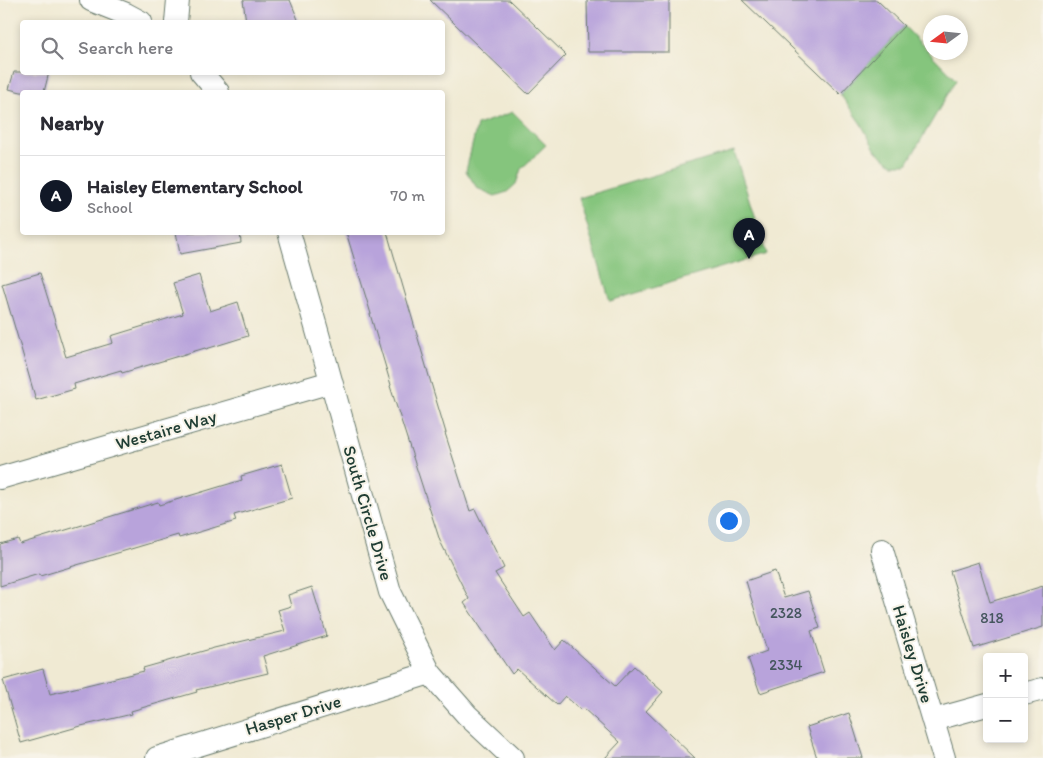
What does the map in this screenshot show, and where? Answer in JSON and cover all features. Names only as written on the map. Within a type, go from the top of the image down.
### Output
[{"type":"street","points":[[91,0],[137,20]]},
{"type":"street","points":[[176,20],[178,0]]},
{"type":"street","points":[[204,75],[216,90]]},
{"type":"street","name":"South Circle Drive","points":[[290,235],[390,592],[430,673],[467,715],[513,758]]},
{"type":"street","name":"Westaire Way","points":[[0,478],[331,382]]},
{"type":"street","name":"Haisley Drive","points":[[882,550],[944,758]]},
{"type":"street","name":"Hasper Drive","points":[[156,758],[430,673]]},
{"type":"street","points":[[1028,693],[1043,689]]},
{"type":"street","points":[[933,720],[983,706]]},
{"type":"green space","points":[[904,26],[923,46],[923,60],[937,60],[956,80],[907,164],[892,164],[876,151],[861,124],[840,94]]},
{"type":"green space","points":[[513,112],[546,145],[521,169],[516,184],[507,192],[495,196],[477,188],[466,171],[477,125]]},
{"type":"green space","points":[[734,151],[766,254],[610,301],[579,198]]},
{"type":"building","points":[[243,0],[290,0],[298,20],[246,20]]},
{"type":"building","points":[[430,0],[509,0],[566,55],[528,94]]},
{"type":"building","points":[[587,0],[669,0],[669,52],[588,52]]},
{"type":"building","points":[[742,0],[877,0],[904,26],[840,94]]},
{"type":"building","points":[[14,72],[20,72],[20,75],[48,75],[44,90],[20,90],[20,92],[9,89]]},
{"type":"building","points":[[177,235],[240,235],[241,243],[180,254]]},
{"type":"building","points":[[347,235],[388,235],[445,433],[470,511],[475,509],[504,568],[495,573],[524,617],[530,613],[555,650],[564,640],[615,686],[634,666],[663,692],[646,711],[695,758],[605,758],[620,742],[583,708],[581,710],[565,696],[557,705],[517,669],[512,674],[464,603],[469,599],[440,541],[390,386]]},
{"type":"building","points":[[40,273],[66,357],[113,343],[111,336],[183,314],[173,283],[199,275],[210,311],[238,302],[248,336],[122,373],[121,370],[74,384],[75,389],[36,400],[2,284]]},
{"type":"building","points":[[282,464],[292,498],[234,515],[236,521],[179,538],[178,535],[0,586],[0,544],[18,539],[20,544],[158,502],[159,505],[242,480],[241,476]]},
{"type":"building","points":[[978,562],[990,602],[1043,586],[1043,627],[974,648],[950,571]]},
{"type":"building","points":[[775,571],[784,598],[808,591],[820,628],[811,631],[824,672],[760,693],[748,658],[767,651],[746,581]]},
{"type":"building","points":[[312,587],[327,636],[263,656],[268,673],[196,690],[197,692],[131,711],[132,714],[21,743],[3,680],[43,669],[50,694],[144,671],[143,668],[285,631],[278,610],[291,606],[288,595]]},
{"type":"building","points":[[849,713],[863,758],[817,758],[807,727]]},
{"type":"place","name":"Haisley Elementary School","points":[[749,259]]}]
